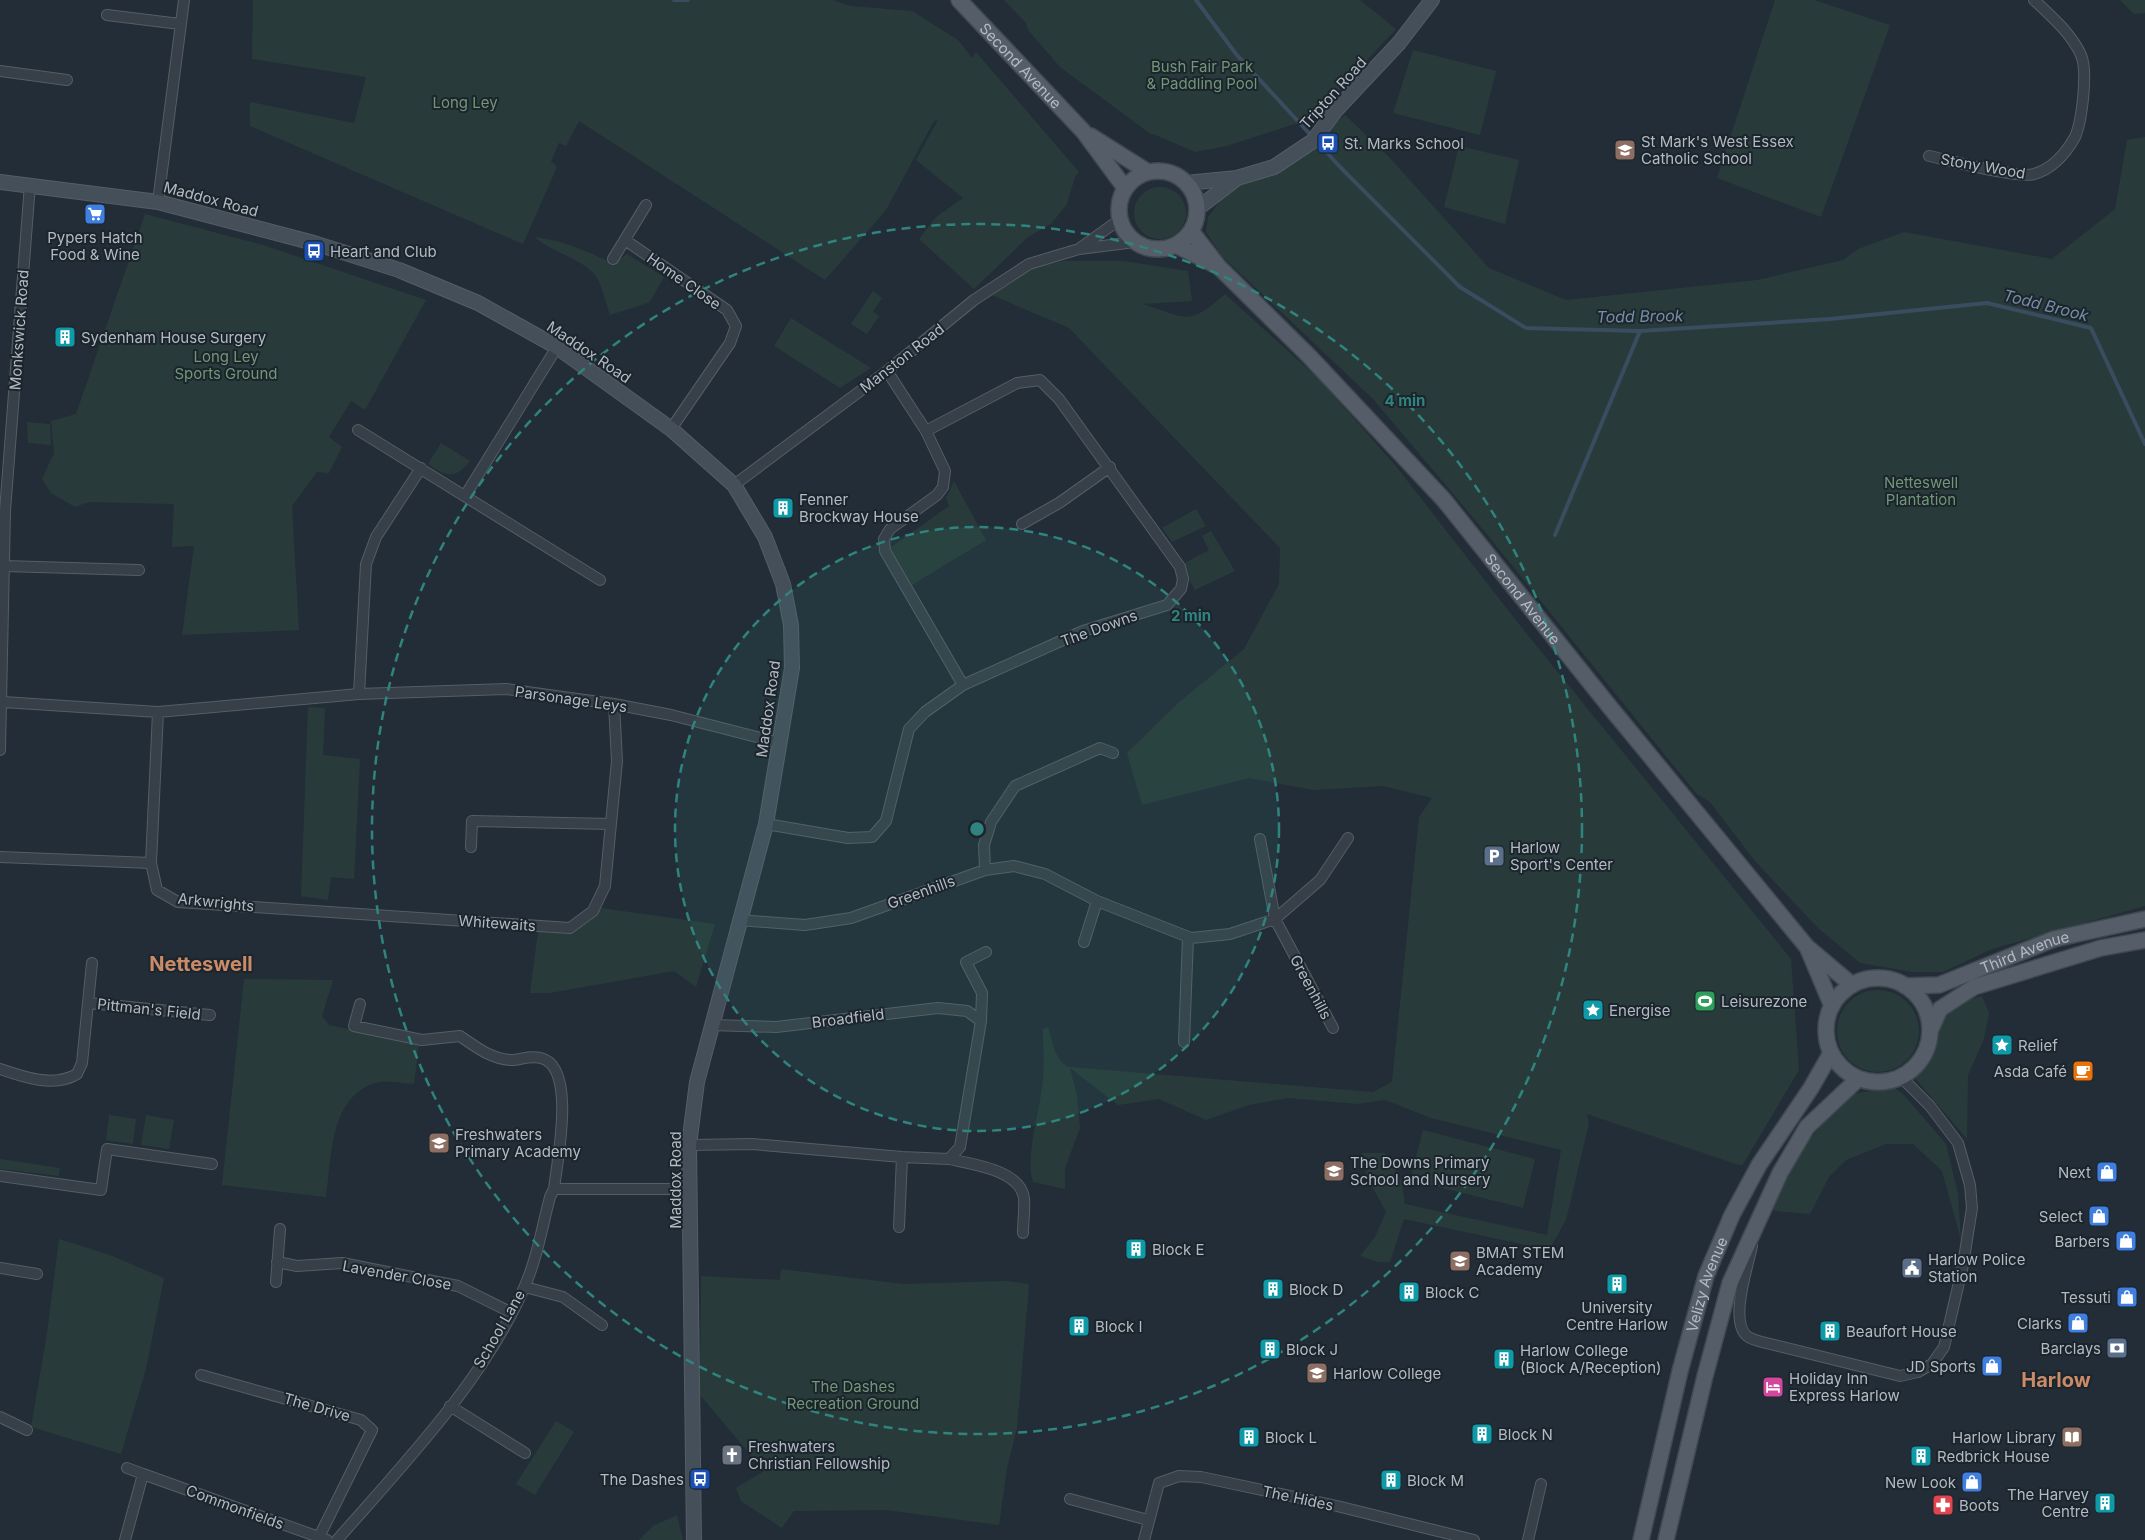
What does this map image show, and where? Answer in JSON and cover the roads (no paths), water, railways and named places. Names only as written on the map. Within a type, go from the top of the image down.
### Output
[{"type":"main road","name":"Second Avenue","points":[[959,0],[1083,131],[1125,188]]},
{"type":"main road","name":"Second Avenue","points":[[1083,131],[1148,172]]},
{"type":"main road","points":[[1148,172],[1168,172],[1186,183],[1192,190],[1197,209],[1191,231],[1176,245],[1155,249],[1135,242],[1125,232],[1119,220],[1120,198],[1125,188],[1139,175],[1148,172]]},
{"type":"main road","name":"Second Avenue","points":[[1191,231],[1219,267],[1309,356],[1444,500],[1609,706],[1807,947],[1852,985]]},
{"type":"main road","name":"Second Avenue","points":[[1176,245],[1219,267]]},
{"type":"main road","name":"Third Avenue","points":[[1906,986],[1939,985],[2054,939],[2145,919]]},
{"type":"main road","name":"Third Avenue","points":[[1930,1031],[1940,1009],[1974,987],[2101,948],[2145,940]]},
{"type":"main road","name":"Second Avenue","points":[[1807,947],[1832,1006]]},
{"type":"main road","points":[[1873,978],[1896,982],[1906,986],[1917,996],[1926,1010],[1930,1031],[1926,1051],[1920,1061],[1901,1077],[1880,1083],[1858,1079],[1843,1070],[1831,1053],[1826,1041],[1826,1027],[1832,1006],[1844,991],[1852,985],[1873,978]]},
{"type":"main road","name":"Velizy Avenue","points":[[1642,1540],[1680,1371],[1706,1276],[1732,1215],[1758,1166],[1811,1088],[1831,1053]]},
{"type":"main road","name":"Velizy Avenue","points":[[1666,1540],[1704,1376],[1730,1283],[1780,1173],[1807,1127],[1858,1079]]},
{"type":"street","points":[[158,202],[184,0]]},
{"type":"street","name":"Tripton Road","points":[[1186,183],[1237,178],[1274,166],[1313,141],[1336,110],[1399,43],[1432,0]]},
{"type":"street","name":"Stony Wood","points":[[1929,156],[2008,172],[2033,175],[2058,161],[2075,136],[2085,83],[2081,55],[2061,24],[2034,0]]},
{"type":"street","points":[[107,15],[180,24]]},
{"type":"street","points":[[0,71],[67,80]]},
{"type":"street","name":"Tripton Road","points":[[1197,209],[1237,178]]},
{"type":"street","name":"Maddox Road","points":[[0,182],[30,184],[158,202],[314,243],[399,270],[478,303],[557,347],[671,429],[734,485],[753,514],[773,554],[783,584],[791,625],[790,687],[766,824],[697,1082],[689,1145],[694,1540]]},
{"type":"street","name":"Monkswick Road","points":[[0,750],[3,702],[4,566],[2,510],[30,184]]},
{"type":"street","points":[[613,259],[646,205]]},
{"type":"street","name":"Manston Road","points":[[1079,249],[1119,220]]},
{"type":"street","name":"Home Close","points":[[624,240],[727,310],[736,326],[730,343],[671,429]]},
{"type":"street","name":"Manston Road","points":[[734,485],[887,371],[974,300],[1029,264],[1079,249],[1135,242]]},
{"type":"street","points":[[464,496],[557,347]]},
{"type":"street","points":[[887,371],[926,431],[945,470],[943,488],[937,495],[890,529],[884,538],[886,551],[963,685]]},
{"type":"street","name":"The Downs","points":[[766,824],[848,838],[872,837],[886,821],[909,729],[925,712],[963,685],[1083,631],[1167,605],[1178,594],[1183,579],[1180,567],[1110,467],[1059,399],[1040,380],[1017,383],[926,431]]},
{"type":"street","points":[[358,430],[600,580]]},
{"type":"street","points":[[1022,524],[1058,503],[1110,467]]},
{"type":"street","points":[[359,694],[366,564],[376,537],[420,468]]},
{"type":"street","points":[[4,566],[138,570]]},
{"type":"street","name":"Parsonage Leys","points":[[158,712],[359,694],[506,689],[614,704],[694,720],[780,744]]},
{"type":"street","points":[[3,702],[158,712]]},
{"type":"street","name":"Whitewaits","points":[[304,909],[570,928],[593,911],[605,886],[617,761],[614,704]]},
{"type":"street","name":"Arkwrights","points":[[158,712],[151,863],[157,890],[178,902],[304,909]]},
{"type":"street","points":[[985,870],[984,845],[991,822],[1015,786],[1100,748],[1113,753]]},
{"type":"street","points":[[471,847],[472,821],[611,824]]},
{"type":"street","name":"Greenhills","points":[[739,920],[805,925],[851,918],[985,870],[1014,866],[1045,874],[1098,901],[1188,937],[1230,934],[1275,920],[1320,880],[1348,838]]},
{"type":"street","name":"Greenhills","points":[[1260,839],[1275,920],[1333,1028]]},
{"type":"street","points":[[0,858],[151,863]]},
{"type":"street","points":[[1084,942],[1098,901]]},
{"type":"street","points":[[1184,1042],[1188,937]]},
{"type":"street","points":[[950,1159],[960,1147],[981,1021],[982,993],[966,962],[986,952]]},
{"type":"street","name":"Pittman's Field","points":[[0,1069],[24,1078],[60,1081],[77,1074],[82,1063],[92,963]]},
{"type":"street","name":"Pittman's Field","points":[[89,1003],[210,1015]]},
{"type":"street","name":"School Lane","points":[[337,1540],[450,1406],[484,1360],[512,1313],[525,1287],[550,1197],[554,1190],[562,1099],[560,1080],[555,1067],[543,1058],[529,1056],[513,1060],[497,1058],[460,1036],[422,1040],[354,1026],[360,1004]]},
{"type":"street","name":"Broadfield","points":[[712,1024],[776,1027],[938,1008],[967,1012],[981,1021]]},
{"type":"street","points":[[1757,1226],[1742,1290],[1739,1316],[1742,1329],[1748,1336],[1762,1342],[1900,1376],[1918,1372],[1932,1364],[1944,1347],[1968,1243],[1972,1208],[1970,1185],[1958,1143],[1930,1106],[1901,1077]]},
{"type":"street","points":[[689,1145],[752,1144],[902,1157],[950,1159],[997,1170],[1017,1183],[1024,1197],[1023,1233]]},
{"type":"street","points":[[0,1176],[101,1190],[106,1149],[212,1164]]},
{"type":"street","points":[[899,1227],[902,1157]]},
{"type":"street","points":[[554,1190],[690,1189]]},
{"type":"street","points":[[276,1282],[280,1229]]},
{"type":"street","name":"Lavender Close","points":[[278,1262],[297,1266],[342,1263],[458,1286],[512,1313]]},
{"type":"street","points":[[0,1268],[37,1274]]},
{"type":"street","points":[[525,1287],[563,1297],[602,1325]]},
{"type":"street","name":"The Drive","points":[[201,1375],[361,1420],[372,1430],[323,1538]]},
{"type":"street","points":[[450,1406],[525,1453]]},
{"type":"street","points":[[0,1416],[27,1430]]},
{"type":"street","name":"Commonfields","points":[[127,1468],[323,1538]]},
{"type":"street","points":[[124,1540],[143,1474]]},
{"type":"street","name":"The Hides","points":[[1144,1540],[1159,1484],[1178,1476],[1201,1477],[1337,1506],[1474,1540]]},
{"type":"street","points":[[1528,1540],[1541,1484]]},
{"type":"street","points":[[1070,1499],[1148,1520]]},
{"type":"waterway","name":"Todd Brook","points":[[674,0],[688,0]]},
{"type":"waterway","name":"Todd Brook","points":[[1196,0],[1236,54],[1341,168],[1460,287],[1526,328],[1640,331],[1830,319],[1987,303],[2091,328],[2145,444]]},
{"type":"waterway","points":[[1555,535],[1640,331]]},
{"type":"place","name":"St. Marks School","points":[[1328,143]]},
{"type":"place","name":"St Mark's West Essex Catholic School","points":[[1625,150]]},
{"type":"place","name":"Pypers Hatch Food & Wine","points":[[95,214]]},
{"type":"place","name":"Heart and Club","points":[[314,251]]},
{"type":"place","name":"Sydenham House Surgery","points":[[65,337]]},
{"type":"place","name":"Fenner Brockway House","points":[[783,508]]},
{"type":"place","name":"Harlow Sport's Center","points":[[1494,856]]},
{"type":"place","name":"Leisurezone","points":[[1705,1001]]},
{"type":"place","name":"Energise","points":[[1593,1010]]},
{"type":"place","name":"Relief","points":[[2002,1045]]},
{"type":"place","name":"Asda Café","points":[[2083,1071]]},
{"type":"place","name":"Freshwaters Primary Academy","points":[[439,1143]]},
{"type":"place","name":"The Downs Primary School and Nursery","points":[[1334,1171]]},
{"type":"place","name":"Next","points":[[2107,1172]]},
{"type":"place","name":"Select","points":[[2099,1216]]},
{"type":"place","name":"Barbers","points":[[2126,1241]]},
{"type":"place","name":"Block E","points":[[1136,1249]]},
{"type":"place","name":"BMAT STEM Academy","points":[[1460,1261]]},
{"type":"place","name":"Harlow Police Station","points":[[1912,1268]]},
{"type":"place","name":"University Centre Harlow","points":[[1617,1284]]},
{"type":"place","name":"Block D","points":[[1273,1289]]},
{"type":"place","name":"Block C","points":[[1409,1292]]},
{"type":"place","name":"Tessuti","points":[[2127,1297]]},
{"type":"place","name":"Clarks","points":[[2078,1323]]},
{"type":"place","name":"Block I","points":[[1079,1326]]},
{"type":"place","name":"Beaufort House","points":[[1830,1331]]},
{"type":"place","name":"Barclays","points":[[2117,1348]]},
{"type":"place","name":"Block J","points":[[1270,1349]]},
{"type":"place","name":"Harlow College (Block A/Reception)","points":[[1504,1359]]},
{"type":"place","name":"JD Sports","points":[[1992,1366]]},
{"type":"place","name":"Harlow College","points":[[1317,1373]]},
{"type":"place","name":"Holiday Inn Express Harlow","points":[[1773,1387]]},
{"type":"place","name":"Block N","points":[[1482,1434]]},
{"type":"place","name":"Block L","points":[[1249,1437]]},
{"type":"place","name":"Harlow Library","points":[[2072,1437]]},
{"type":"place","name":"Freshwaters Christian Fellowship","points":[[732,1455]]},
{"type":"place","name":"Redbrick House","points":[[1921,1456]]},
{"type":"place","name":"The Dashes","points":[[700,1479]]},
{"type":"place","name":"Block M","points":[[1391,1480]]},
{"type":"place","name":"New Look","points":[[1972,1482]]},
{"type":"place","name":"The Harvey Centre","points":[[2105,1503]]},
{"type":"place","name":"Boots","points":[[1943,1505]]},
{"type":"district","name":"Netteswell","points":[[201,964]]},
{"type":"district","name":"Harlow","points":[[2056,1380]]},
{"type":"park label","name":"Bush Fair Park & Paddling Pool","points":[[1202,74]]},
{"type":"park label","name":"Long Ley","points":[[465,102]]},
{"type":"park label","name":"Long Ley Sports Ground","points":[[226,364]]},
{"type":"park label","name":"Netteswell Plantation","points":[[1921,490]]},
{"type":"park label","name":"The Dashes Recreation Ground","points":[[853,1394]]}]
